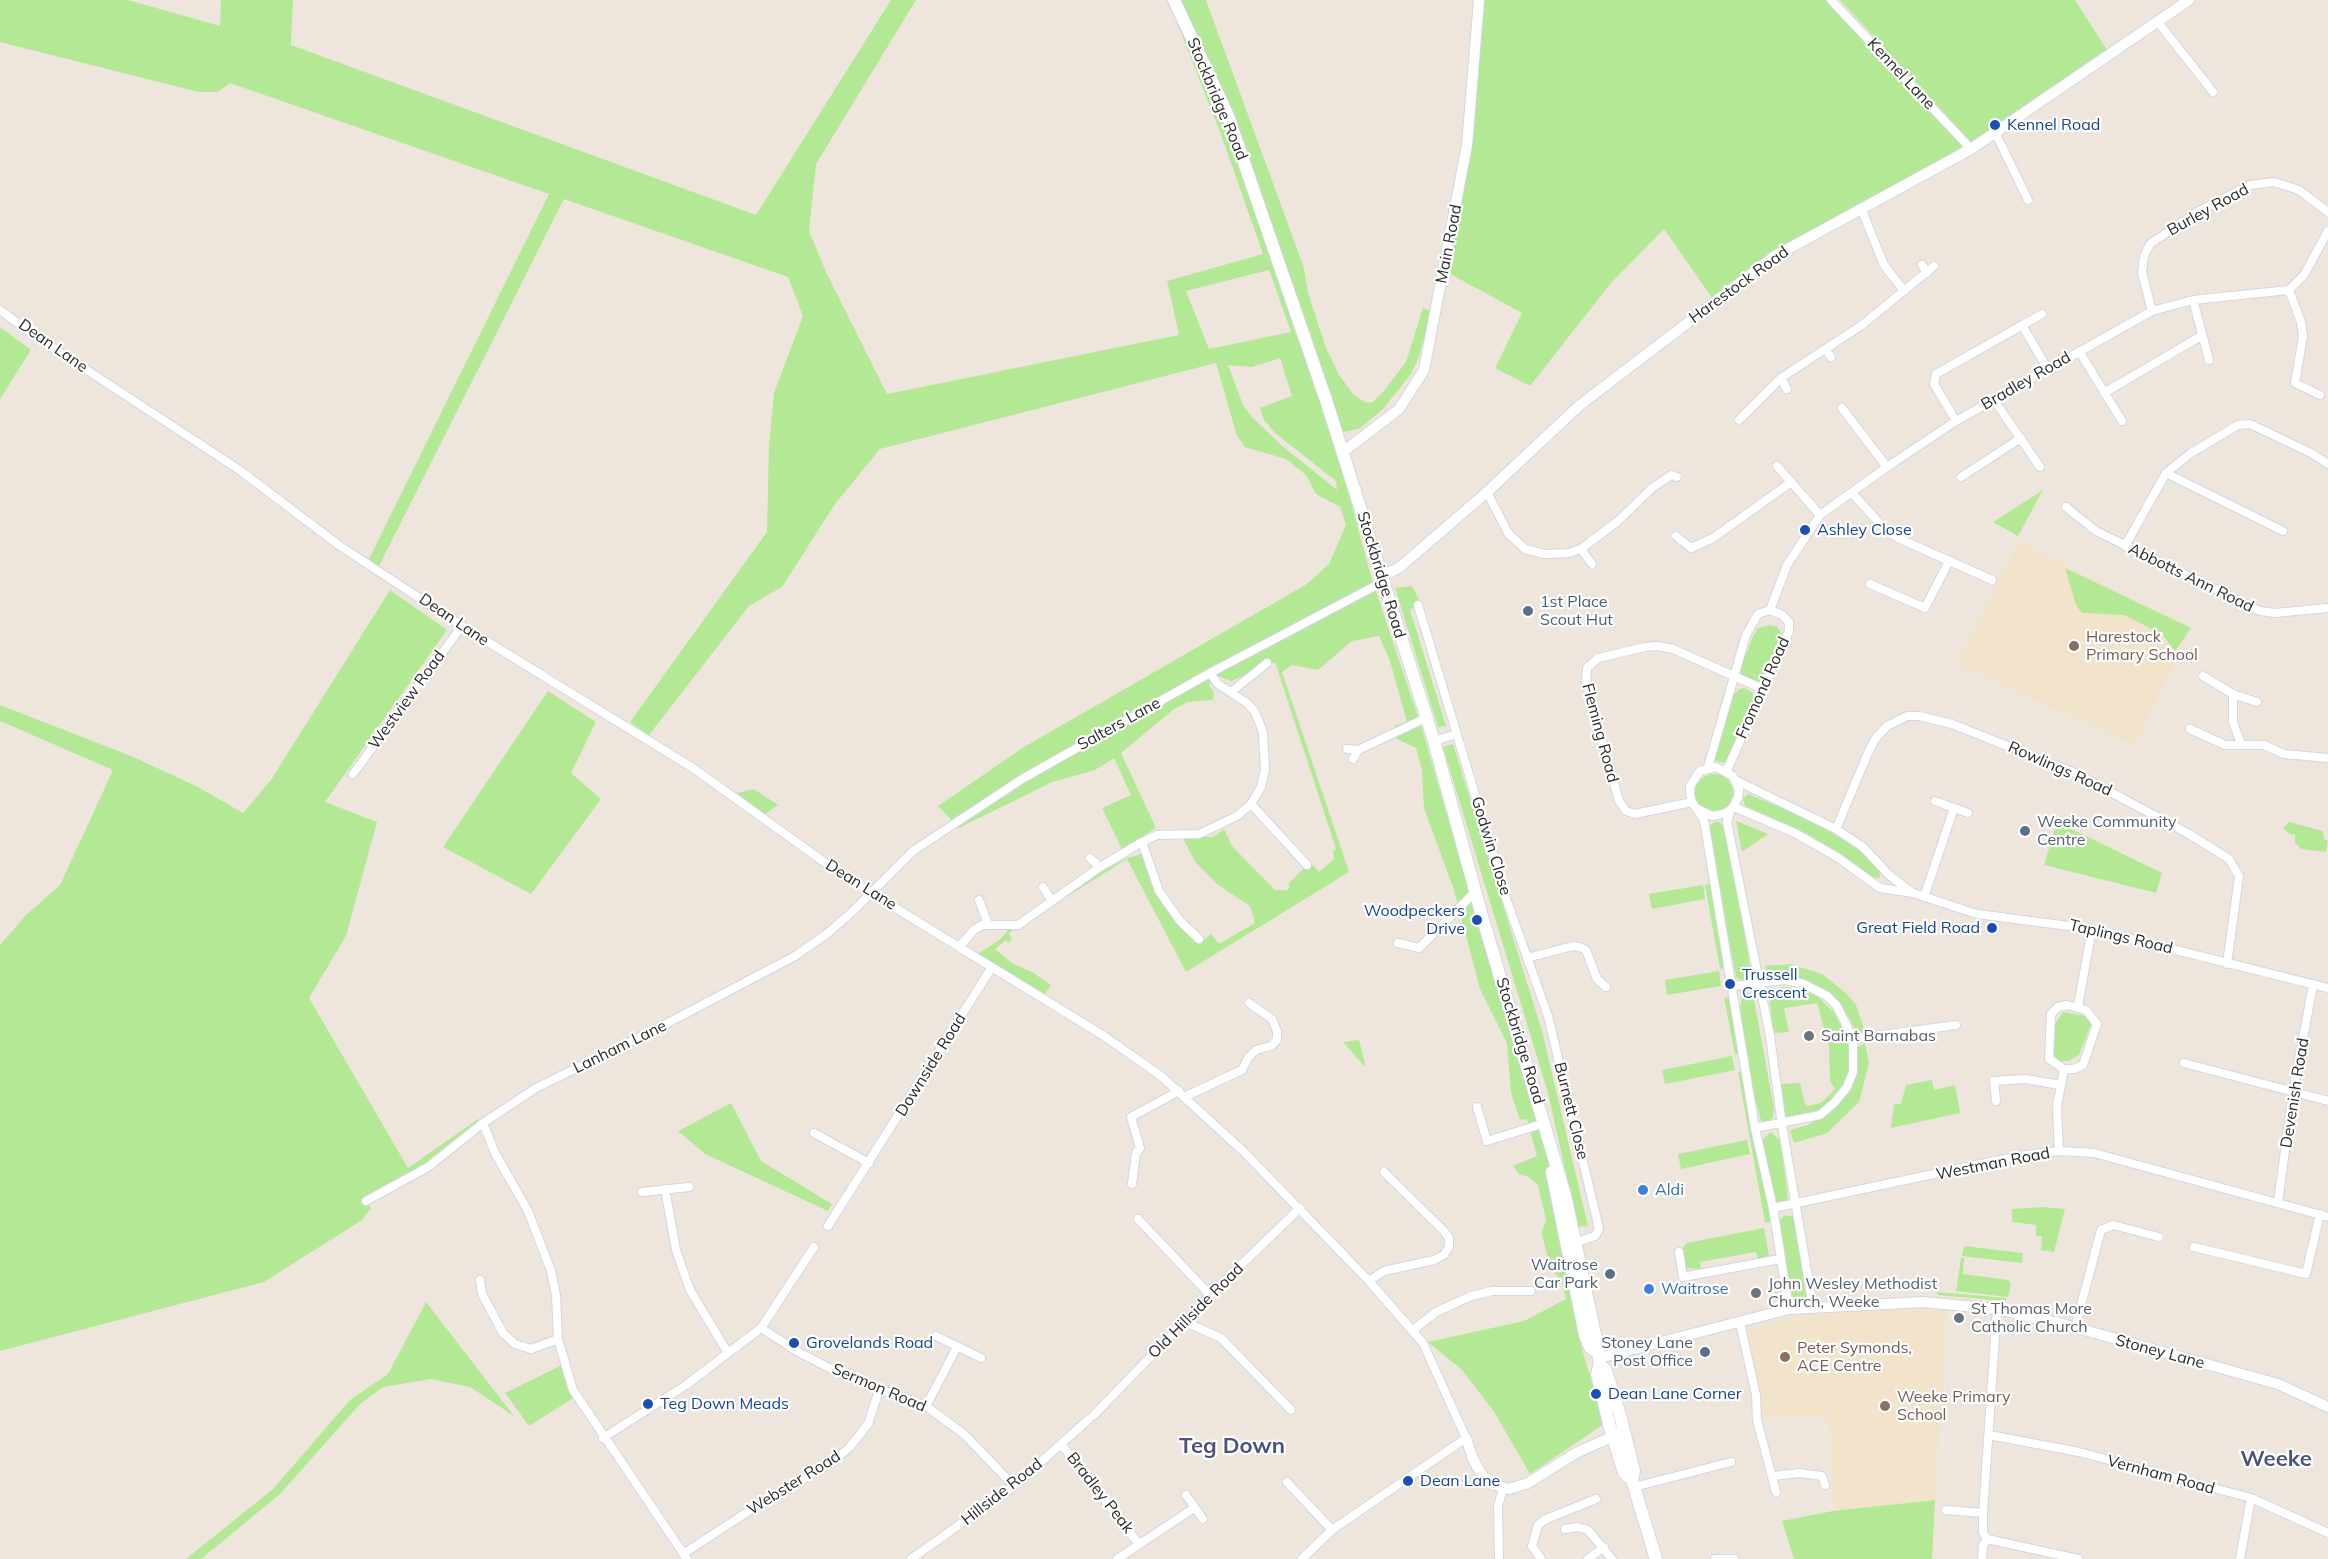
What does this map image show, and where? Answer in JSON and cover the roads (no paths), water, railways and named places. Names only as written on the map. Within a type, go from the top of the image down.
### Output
[{"type":"main road","name":"Stockbridge Road","points":[[1174,0],[1228,116],[1343,452],[1434,741],[1475,892],[1558,1170],[1572,1244],[1586,1341],[1606,1371],[1618,1434],[1634,1470],[1633,1484],[1656,1559]]},
{"type":"street","name":"Main Road","points":[[1343,452],[1398,409],[1408,398],[1424,370],[1467,145],[1479,0]]},
{"type":"street","name":"Kennel Lane","points":[[1831,0],[1971,149]]},
{"type":"street","name":"Harestock Road","points":[[1382,580],[1487,492],[1580,405],[1775,256],[1971,149],[2189,0]]},
{"type":"street","points":[[2157,21],[2206,90]]},
{"type":"street","points":[[1995,132],[2028,200]]},
{"type":"street","name":"Burley Road","points":[[2152,310],[2142,273],[2144,256],[2150,244],[2199,212],[2250,185],[2274,182],[2299,190],[2328,212]]},
{"type":"street","points":[[1861,208],[1884,264],[1904,291]]},
{"type":"street","points":[[2320,395],[2295,383],[2303,336],[2289,290],[2304,275],[2328,231]]},
{"type":"street","points":[[1922,265],[1927,273]]},
{"type":"street","points":[[1739,420],[1781,378],[1828,353],[1934,266]]},
{"type":"street","name":"Bradley Road","points":[[1770,610],[1790,558],[1820,515],[1956,421],[2152,310],[2193,300],[2289,290]]},
{"type":"street","points":[[2193,300],[2209,360]]},
{"type":"street","name":"Dean Lane","points":[[0,309],[38,338],[238,469],[340,546],[462,626],[708,778],[822,861],[1104,1036],[1181,1094],[1300,1208],[1413,1330],[1430,1354],[1473,1459],[1482,1475],[1503,1488]]},
{"type":"street","points":[[1956,421],[1934,384],[1936,374],[2042,314]]},
{"type":"street","points":[[2022,325],[2047,368]]},
{"type":"street","points":[[2104,393],[2201,336]]},
{"type":"street","points":[[2079,351],[2122,421]]},
{"type":"street","points":[[1781,378],[1786,389]]},
{"type":"street","points":[[1994,400],[2040,467]]},
{"type":"street","points":[[1842,408],[1887,467]]},
{"type":"street","points":[[2125,546],[2166,472],[2228,430],[2250,424],[2311,453],[2328,464]]},
{"type":"street","points":[[1961,477],[2021,438]]},
{"type":"street","points":[[1777,466],[1820,515]]},
{"type":"street","points":[[2166,472],[2283,531]]},
{"type":"street","points":[[1487,492],[1508,533],[1526,549],[1545,554],[1569,553],[1581,549],[1618,521],[1652,488],[1671,476],[1677,477]]},
{"type":"street","points":[[1676,536],[1691,548],[1713,538],[1790,483]]},
{"type":"street","points":[[1852,493],[1884,528],[1898,538],[1992,580]]},
{"type":"street","name":"Abbotts Ann Road","points":[[2066,507],[2096,531],[2260,611],[2275,613],[2328,609]]},
{"type":"street","points":[[1581,549],[1592,564]]},
{"type":"street","points":[[1870,584],[1925,609],[1949,561]]},
{"type":"street","name":"Salters Lane","points":[[872,892],[913,851],[1022,778],[1210,673],[1375,586],[1382,580]]},
{"type":"street","name":"Godwin Close","points":[[1416,610],[1527,958]]},
{"type":"street","name":"Fromond Road","points":[[1694,805],[1690,786],[1694,777],[1708,767],[1733,675],[1754,619],[1762,611],[1770,610],[1782,615],[1789,622],[1788,631],[1727,770]]},
{"type":"street","name":"Westview Road","points":[[353,774],[462,626]]},
{"type":"street","name":"Fleming Road","points":[[1694,805],[1635,814],[1626,811],[1619,801],[1585,674],[1592,661],[1657,646],[1672,649],[1763,689]]},
{"type":"street","points":[[1231,692],[1267,663]]},
{"type":"street","points":[[959,947],[974,930],[988,924],[1018,924],[1100,867],[1142,842],[1157,836],[1198,834],[1237,816],[1251,804],[1261,787],[1265,770],[1263,732],[1255,712],[1218,684],[1210,673]]},
{"type":"street","points":[[2203,676],[2233,694],[2256,702]]},
{"type":"street","points":[[2233,694],[2233,722],[2241,744]]},
{"type":"street","name":"Rowlings Road","points":[[1836,829],[1868,753],[1875,739],[1887,726],[1907,716],[1919,716],[1952,724],[2025,752],[2118,794],[2229,859],[2239,876],[2227,964]]},
{"type":"street","points":[[1347,749],[1358,750],[1426,718]]},
{"type":"street","points":[[2190,729],[2225,745],[2264,745],[2284,754],[2328,758]]},
{"type":"street","points":[[1434,741],[1457,734]]},
{"type":"street","points":[[1353,759],[1358,750]]},
{"type":"street","points":[[1708,767],[1727,770],[1737,781],[1738,798],[1727,822],[1775,1069],[1782,1125],[1813,1306]]},
{"type":"street","name":"Taplings Road","points":[[1737,781],[1836,829],[1863,848],[1889,874],[1913,893]]},
{"type":"street","points":[[1935,801],[1968,813]]},
{"type":"street","points":[[1251,804],[1307,865]]},
{"type":"street","points":[[1694,805],[1712,816],[1724,814],[1733,808]]},
{"type":"street","points":[[1694,805],[1704,820],[1755,1128],[1773,1209],[1789,1309]]},
{"type":"street","name":"Taplings Road","points":[[1733,808],[1795,833],[1837,857],[1880,888],[1913,893],[1977,914],[2092,929],[2328,988]]},
{"type":"street","points":[[1924,897],[1954,808]]},
{"type":"street","points":[[1142,842],[1159,891],[1180,921],[1198,939]]},
{"type":"street","points":[[1090,858],[1100,867]]},
{"type":"street","points":[[1880,888],[1889,874]]},
{"type":"street","points":[[1042,887],[1052,901]]},
{"type":"street","name":"Lanham Lane","points":[[366,1201],[428,1167],[483,1123],[536,1088],[662,1026],[795,956],[828,933],[872,892]]},
{"type":"street","points":[[1398,943],[1419,948],[1475,892]]},
{"type":"street","points":[[979,900],[988,924]]},
{"type":"street","points":[[2078,1006],[2092,929]]},
{"type":"street","points":[[1527,958],[1573,946],[1580,947],[1586,951],[1597,979],[1605,987]]},
{"type":"street","name":"Burnett Close","points":[[1527,958],[1548,1016],[1599,1229],[1595,1236],[1572,1244]]},
{"type":"street","name":"Downside Road","points":[[828,1226],[992,967]]},
{"type":"street","points":[[1588,985],[1597,979]]},
{"type":"street","points":[[1732,986],[1785,980],[1804,984],[1827,996],[1837,1006],[1853,1039],[1853,1072],[1847,1087],[1820,1116],[1782,1125],[1755,1128]]},
{"type":"street","name":"Devenish Road","points":[[2278,1202],[2293,1092],[2313,985]]},
{"type":"street","points":[[1132,1184],[1136,1153],[1140,1148],[1131,1117],[1242,1070],[1248,1058],[1256,1050],[1271,1046],[1277,1040],[1277,1031],[1272,1019],[1249,1003]]},
{"type":"street","points":[[2078,1006],[2086,1010],[2097,1024],[2083,1065],[2074,1069],[2064,1069],[2049,1059],[2051,1014],[2058,1007],[2078,1006]]},
{"type":"street","points":[[1853,1039],[1956,1025]]},
{"type":"street","points":[[2184,1063],[2328,1101]]},
{"type":"street","points":[[2059,1151],[2057,1106],[2064,1069]]},
{"type":"street","points":[[1996,1101],[1994,1081],[2026,1079],[2060,1085]]},
{"type":"street","points":[[1477,1107],[1487,1141],[1545,1123]]},
{"type":"street","points":[[483,1123],[495,1153],[528,1211],[551,1271],[556,1294],[558,1339],[573,1390],[603,1438],[685,1556]]},
{"type":"street","points":[[814,1133],[869,1163]]},
{"type":"street","name":"Westman Road","points":[[1797,1204],[2019,1156],[2059,1151],[2094,1153],[2324,1216]]},
{"type":"street","points":[[1369,1281],[1384,1271],[1434,1260],[1444,1255],[1449,1247],[1449,1238],[1444,1232],[1384,1172]]},
{"type":"street","points":[[642,1192],[689,1187]]},
{"type":"street","points":[[665,1190],[675,1250],[690,1290],[728,1353]]},
{"type":"street","points":[[1773,1209],[1797,1204]]},
{"type":"street","name":"Old Hillside Road","points":[[1091,1417],[1210,1295],[1300,1208]]},
{"type":"street","points":[[2194,1247],[2306,1274],[2324,1216]]},
{"type":"street","points":[[1138,1220],[1210,1295]]},
{"type":"street","points":[[2075,1328],[2101,1230],[2113,1225],[2159,1237]]},
{"type":"street","points":[[603,1438],[686,1385],[761,1328],[814,1247]]},
{"type":"street","points":[[1679,1252],[1683,1278],[1780,1259]]},
{"type":"street","points":[[479,1280],[482,1294],[503,1333],[515,1344],[531,1349],[558,1339]]},
{"type":"street","points":[[1413,1330],[1436,1312],[1470,1296],[1492,1291],[1531,1291]]},
{"type":"street","name":"Stoney Lane","points":[[1599,1358],[1789,1309],[1923,1302],[1997,1309],[2075,1328],[2278,1384],[2328,1407]]},
{"type":"street","points":[[1987,1539],[1983,1532],[1983,1513],[1997,1309]]},
{"type":"street","points":[[1185,1322],[1221,1338],[1290,1410]]},
{"type":"street","points":[[1740,1323],[1754,1383],[1760,1430],[1776,1492]]},
{"type":"street","name":"Sermon Road","points":[[761,1328],[800,1353],[879,1390],[926,1406],[965,1435],[1014,1486]]},
{"type":"street","points":[[936,1336],[981,1358]]},
{"type":"street","points":[[926,1406],[957,1347]]},
{"type":"street","name":"Webster Road","points":[[685,1556],[755,1507],[829,1464],[849,1448],[868,1424],[879,1390]]},
{"type":"street","name":"Hillside Road","points":[[911,1559],[1014,1486],[1091,1417]]},
{"type":"street","points":[[1489,1559],[1498,1555],[1498,1506],[1503,1488],[1516,1488],[1528,1483],[1576,1453],[1618,1434]]},
{"type":"street","name":"Vernham Road","points":[[1989,1435],[2079,1452],[2252,1498],[2328,1533]]},
{"type":"street","points":[[1302,1559],[1332,1530],[1466,1438]]},
{"type":"street","name":"Bradley Peak","points":[[1061,1444],[1139,1544]]},
{"type":"street","points":[[1633,1484],[1731,1462]]},
{"type":"street","points":[[1773,1476],[1799,1473],[1822,1476],[1825,1485]]},
{"type":"street","points":[[1287,1482],[1332,1530]]},
{"type":"street","points":[[1186,1495],[1203,1519]]},
{"type":"street","points":[[2240,1559],[2252,1498]]},
{"type":"street","points":[[1541,1559],[1532,1546],[1538,1525],[1546,1519],[1596,1499]]},
{"type":"street","points":[[1117,1559],[1194,1508]]},
{"type":"street","points":[[1946,1510],[1983,1513]]},
{"type":"street","points":[[1565,1529],[1577,1527],[1588,1530],[1612,1559]]},
{"type":"street","points":[[1982,1559],[1983,1545],[1987,1539]]},
{"type":"street","points":[[1987,1539],[2002,1540],[2078,1559]]},
{"type":"street","points":[[1588,1559],[1604,1547]]},
{"type":"street","points":[[1715,1559],[1734,1559]]},
{"type":"place","name":"Kennel Road","points":[[1995,125]]},
{"type":"place","name":"Ashley Close","points":[[1805,530]]},
{"type":"place","name":"1st Place Scout Hut","points":[[1528,611]]},
{"type":"place","name":"Harestock Primary School","points":[[2074,646]]},
{"type":"place","name":"Weeke Community Centre","points":[[2025,831]]},
{"type":"place","name":"Woodpeckers Drive","points":[[1477,920]]},
{"type":"place","name":"Great Field Road","points":[[1992,928]]},
{"type":"place","name":"Trussell Crescent","points":[[1730,984]]},
{"type":"place","name":"Saint Barnabas","points":[[1809,1036]]},
{"type":"place","name":"Aldi","points":[[1643,1190]]},
{"type":"place","name":"Waitrose Car Park","points":[[1610,1274]]},
{"type":"place","name":"Waitrose","points":[[1649,1289]]},
{"type":"place","name":"John Wesley Methodist Church, Weeke","points":[[1756,1293]]},
{"type":"place","name":"St Thomas More Catholic Church","points":[[1959,1318]]},
{"type":"place","name":"Grovelands Road","points":[[794,1343]]},
{"type":"place","name":"Stoney Lane Post Office","points":[[1705,1352]]},
{"type":"place","name":"Peter Symonds, ACE Centre","points":[[1785,1357]]},
{"type":"place","name":"Dean Lane Corner","points":[[1596,1394]]},
{"type":"place","name":"Teg Down Meads","points":[[648,1404]]},
{"type":"place","name":"Weeke Primary School","points":[[1885,1406]]},
{"type":"place","name":"Dean Lane","points":[[1408,1481]]},
{"type":"district","name":"Teg Down","points":[[1232,1446]]},
{"type":"district","name":"Weeke","points":[[2276,1459]]}]
